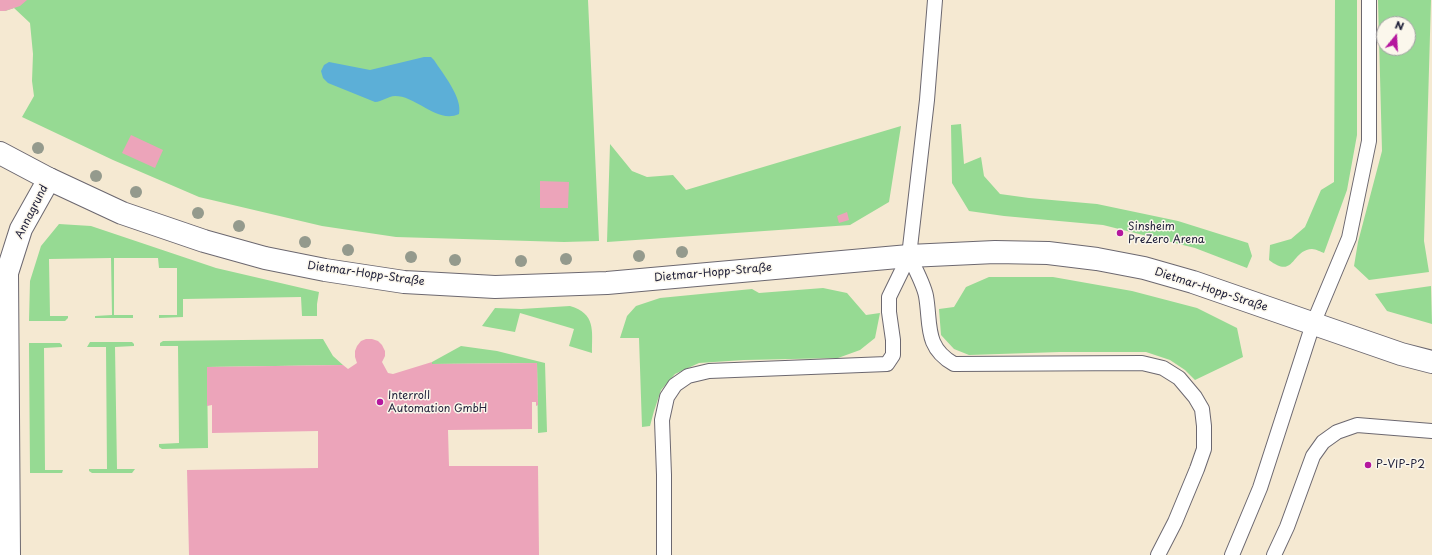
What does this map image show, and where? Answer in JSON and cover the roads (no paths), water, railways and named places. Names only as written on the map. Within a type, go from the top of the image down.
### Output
[{"type":"street","name":"Dietmar-Hopp-Straße","points":[[0,153],[49,179],[122,213],[204,241],[265,258],[325,270],[404,282],[495,286],[607,283],[909,256],[995,252],[1048,253],[1097,259],[1144,268],[1193,282],[1401,354],[1432,362]]},
{"type":"street","name":"Annagrund","points":[[9,555],[7,273],[21,229],[49,179]]},
{"type":"lane","points":[[664,555],[662,420],[667,397],[674,385],[688,376],[709,371],[886,364],[893,355],[894,340],[890,317],[889,297],[909,256],[927,100],[935,0]]},
{"type":"lane","points":[[1232,555],[1260,488],[1313,324],[1349,238],[1368,141],[1369,0]]},
{"type":"lane","points":[[909,256],[926,295],[927,320],[932,340],[939,353],[946,360],[954,364],[1142,363],[1163,368],[1178,378],[1190,391],[1202,409],[1204,449],[1178,515],[1158,555]]},
{"type":"lane","points":[[1274,555],[1287,527],[1313,456],[1323,442],[1336,432],[1357,425],[1432,431]]},
{"type":"water","points":[[424,57],[431,57],[434,60],[451,86],[458,101],[459,114],[451,116],[435,113],[403,97],[395,96],[375,102],[328,83],[323,78],[321,71],[324,65],[329,62],[370,70]]},
{"type":"place","name":"Sinsheim PreZero Arena","points":[[1120,233]]},
{"type":"place","name":"Interroll Automation GmbH","points":[[380,402]]},
{"type":"place","name":"P-VIP-P2","points":[[1368,465]]}]
